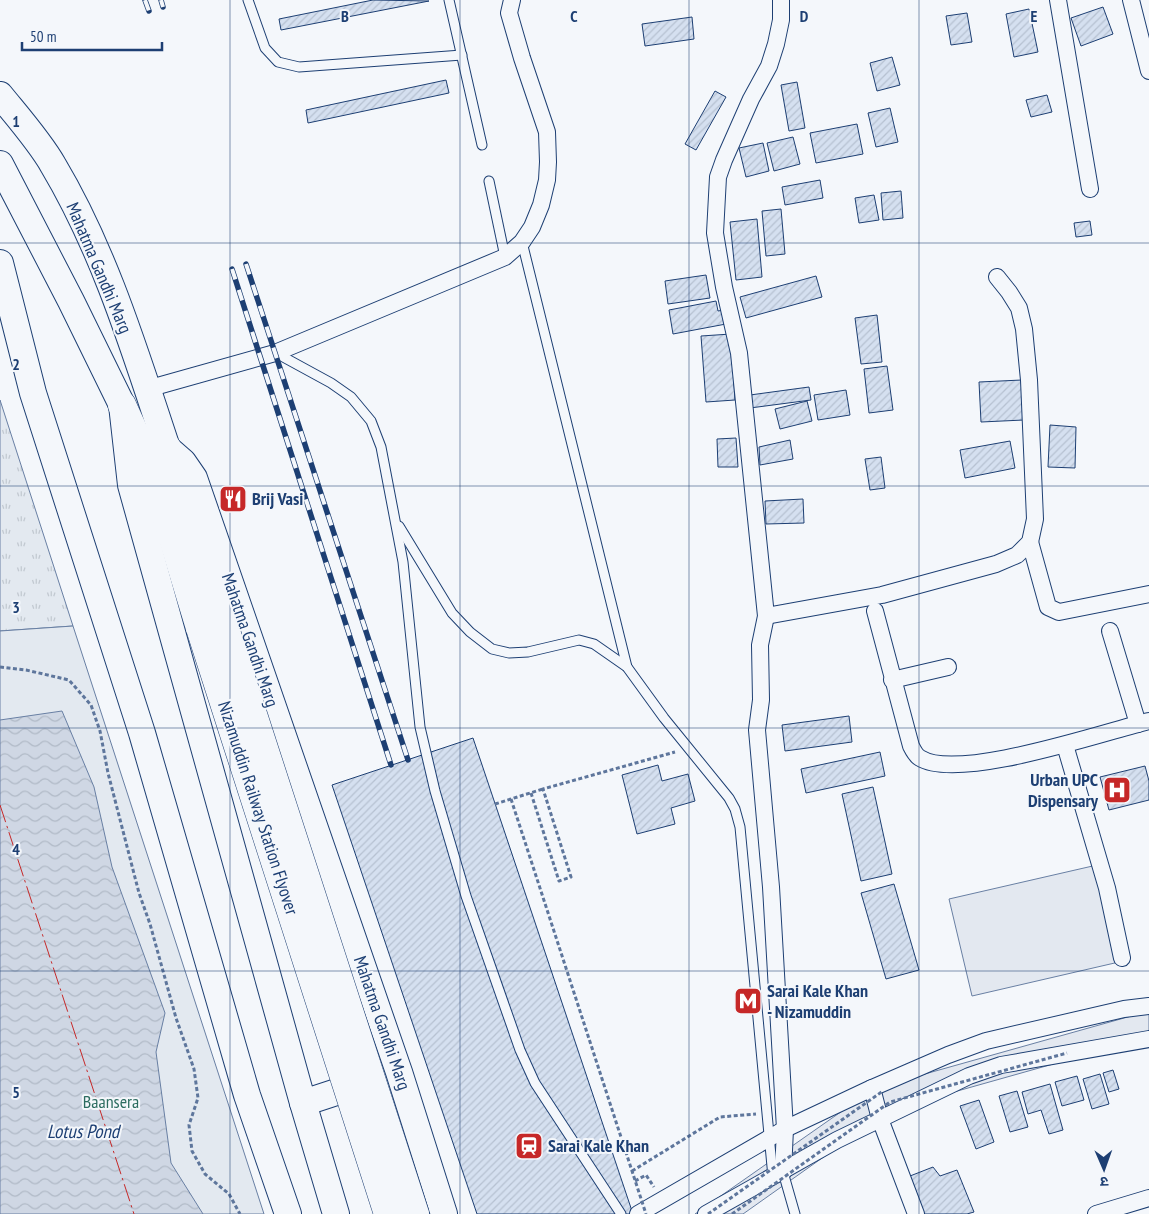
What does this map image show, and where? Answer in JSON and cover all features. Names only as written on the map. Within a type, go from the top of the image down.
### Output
[{"type":"highway","name":"Nizamuddin Railway Station Flyover","points":[[122,405],[154,476],[211,625],[415,1214]]},
{"type":"highway","name":"Nizamuddin Railway Station Flyover","points":[[167,448],[211,625],[388,1214]]},
{"type":"main road","name":"Mahatma Gandhi Marg","points":[[0,95],[52,163],[83,221],[111,289],[167,448],[188,468],[203,501],[399,1072],[444,1214]]},
{"type":"main road","name":"Mahatma Gandhi Marg","points":[[0,164],[122,405],[132,485],[303,1104],[336,1214]]},
{"type":"main road","points":[[0,263],[33,393],[142,733],[247,1095],[288,1214]]},
{"type":"main road","points":[[303,1104],[399,1072]]},
{"type":"street","points":[[147,389],[275,353],[505,257],[522,242],[532,227],[541,205],[547,180],[548,162],[546,132],[509,14],[512,0]]},
{"type":"street","points":[[778,1175],[785,1129],[771,887],[757,730],[760,700],[760,645],[766,616],[739,353],[724,287],[716,233],[718,176],[751,99],[768,66],[776,44],[781,20],[781,0]]},
{"type":"street","points":[[1058,0],[1090,189]]},
{"type":"street","points":[[1131,0],[1149,71]]},
{"type":"street","points":[[997,277],[1019,308],[1024,329],[1029,380],[1035,519],[1030,542],[1048,607],[1059,612],[1149,594]]},
{"type":"street","points":[[766,616],[882,595],[996,564],[1016,555],[1030,542]]},
{"type":"street","points":[[875,611],[911,746],[919,758],[953,765],[988,761],[1065,745],[1144,722],[1110,630]]},
{"type":"street","points":[[892,680],[948,667]]},
{"type":"street","points":[[1065,745],[1106,888],[1122,958]]},
{"type":"street","points":[[638,1214],[785,1129],[878,1089],[948,1055],[986,1041],[1124,1009],[1149,1006]]},
{"type":"street","points":[[707,1214],[837,1140],[969,1076],[1001,1065],[1149,1039]]},
{"type":"street","points":[[878,1089],[880,1119],[916,1214]]},
{"type":"street","points":[[1096,1214],[1149,1198]]},
{"type":"lane","points":[[248,0],[265,48],[278,62],[299,67],[462,56]]},
{"type":"lane","points":[[448,0],[482,145]]},
{"type":"lane","points":[[489,181],[505,257]]},
{"type":"lane","points":[[522,242],[626,667]]},
{"type":"lane","points":[[275,353],[331,383],[351,397],[371,421],[381,446],[403,562],[420,727],[435,791],[466,896],[520,1050],[535,1083],[621,1214]]},
{"type":"lane","points":[[395,519],[452,612],[470,632],[492,649],[509,653],[528,652],[579,640],[594,644],[626,667],[664,718],[730,798],[740,827],[769,1138],[778,1175],[795,1214]]},
{"type":"path","points":[[0,667],[26,670],[69,680],[91,705],[100,731],[108,773],[139,893],[150,924],[176,1018],[194,1069],[198,1098],[190,1125],[192,1151],[205,1174],[229,1194],[240,1214]]},
{"type":"path","points":[[495,804],[689,748]]},
{"type":"path","points":[[531,793],[559,881],[571,878],[543,789]]},
{"type":"path","points":[[511,800],[646,1214]]},
{"type":"path","points":[[732,1214],[890,1102],[1067,1052]]},
{"type":"path","points":[[707,1214],[830,1127],[878,1089]]},
{"type":"path","points":[[632,1171],[720,1117],[766,1113]]},
{"type":"path","points":[[635,1181],[646,1175]]},
{"type":"green space","points":[[0,400],[73,626],[0,631]]},
{"type":"green space","name":"Lotus Pond","points":[[73,626],[264,1214],[0,1214],[0,631]]},
{"type":"shaded area","points":[[1097,865],[1119,962],[972,996],[949,899]]},
{"type":"shaded area","points":[[1149,1011],[1149,1037],[890,1110],[743,1214],[695,1214],[875,1088]]},
{"type":"water","name":"Lotus Pond","points":[[62,711],[94,787],[112,867],[165,1013],[156,1052],[171,1163],[203,1214],[0,1214],[0,720]]},
{"type":"building","points":[[373,0],[429,1],[281,30],[279,19]]},
{"type":"building","points":[[1103,7],[1113,34],[1081,46],[1071,18]]},
{"type":"building","points":[[1029,9],[1038,52],[1014,57],[1006,14]]},
{"type":"building","points":[[967,13],[972,42],[951,45],[946,16]]},
{"type":"building","points":[[692,17],[694,39],[645,46],[642,24]]},
{"type":"building","points":[[892,57],[900,85],[877,91],[870,63]]},
{"type":"building","points":[[446,80],[449,93],[308,123],[306,110]]},
{"type":"building","points":[[797,82],[805,128],[789,131],[781,85]]},
{"type":"building","points":[[715,91],[726,97],[696,150],[685,144]]},
{"type":"building","points":[[1047,95],[1052,112],[1031,117],[1026,100]]},
{"type":"building","points":[[890,108],[898,142],[876,147],[868,113]]},
{"type":"building","points":[[857,124],[863,154],[816,163],[810,133]]},
{"type":"building","points":[[793,137],[800,164],[774,171],[767,143]]},
{"type":"building","points":[[763,143],[769,171],[746,177],[739,148]]},
{"type":"building","points":[[820,180],[823,198],[785,205],[782,187]]},
{"type":"building","points":[[901,191],[903,218],[883,220],[881,193]]},
{"type":"building","points":[[874,195],[879,220],[859,223],[855,198]]},
{"type":"building","points":[[781,209],[785,254],[766,256],[762,211]]},
{"type":"building","points":[[757,219],[762,277],[736,280],[730,222]]},
{"type":"building","points":[[1090,221],[1092,235],[1076,237],[1074,223]]},
{"type":"building","points":[[706,275],[710,298],[668,304],[665,281]]},
{"type":"building","points":[[816,276],[822,297],[746,318],[740,297]]},
{"type":"building","points":[[716,301],[718,311],[724,310],[726,324],[673,334],[669,310]]},
{"type":"building","points":[[877,315],[882,362],[861,364],[855,318]]},
{"type":"building","points":[[731,334],[735,400],[706,402],[701,336]]},
{"type":"building","points":[[887,366],[893,410],[869,413],[864,369]]},
{"type":"building","points":[[1022,380],[1024,420],[981,422],[979,382]]},
{"type":"building","points":[[809,387],[811,400],[750,408],[750,395]]},
{"type":"building","points":[[846,390],[850,415],[818,420],[814,395]]},
{"type":"building","points":[[807,401],[812,421],[780,429],[775,409]]},
{"type":"building","points":[[1050,425],[1076,427],[1075,468],[1048,467]]},
{"type":"building","points":[[736,438],[738,467],[718,467],[717,439]]},
{"type":"building","points":[[790,440],[793,459],[760,465],[759,447]]},
{"type":"building","points":[[1010,441],[1015,468],[965,478],[960,450]]},
{"type":"building","points":[[881,457],[885,488],[870,490],[865,459]]},
{"type":"building","points":[[803,499],[804,523],[766,524],[765,501]]},
{"type":"building","points":[[849,716],[852,742],[785,751],[782,725]]},
{"type":"building","name":"Sarai Kale Khan","points":[[473,738],[633,1214],[477,1214],[332,785]]},
{"type":"building","points":[[880,752],[885,776],[806,793],[801,769]]},
{"type":"building","points":[[658,765],[662,781],[688,774],[695,801],[671,808],[675,824],[637,834],[622,775]]},
{"type":"building","points":[[1145,766],[1149,781],[1149,800],[1109,810],[1100,777]]},
{"type":"building","points":[[873,787],[892,874],[861,881],[842,794]]},
{"type":"building","points":[[894,884],[919,970],[886,979],[861,893]]},
{"type":"building","points":[[1113,1070],[1119,1089],[1109,1092],[1103,1073]]},
{"type":"building","points":[[1100,1074],[1109,1104],[1092,1109],[1083,1079]]},
{"type":"building","points":[[1077,1076],[1084,1100],[1062,1106],[1055,1082]]},
{"type":"building","points":[[1050,1084],[1063,1130],[1049,1134],[1041,1110],[1028,1114],[1022,1092]]},
{"type":"building","points":[[1017,1091],[1028,1127],[1010,1132],[999,1096]]},
{"type":"building","points":[[979,1100],[994,1142],[976,1149],[960,1106]]},
{"type":"building","points":[[933,1167],[940,1176],[957,1170],[974,1212],[967,1214],[924,1214],[910,1176]]},
{"type":"railway","points":[[145,0],[149,11]]},
{"type":"railway","points":[[161,0],[163,7]]},
{"type":"railway","points":[[246,264],[408,760]]},
{"type":"railway","points":[[232,269],[391,765]]},
{"type":"power","points":[[0,805],[134,1214]]},
{"type":"place","name":"Brij Vasi","points":[[233,499]]},
{"type":"place","name":"Urban UPC Dispensary","points":[[1117,790]]},
{"type":"place","name":"Sarai Kale Khan - Nizamuddin","points":[[748,1001]]},
{"type":"place","name":"Sarai Kale Khan","points":[[529,1146]]},
{"type":"park label","name":"Baansera","points":[[111,1102]]}]
